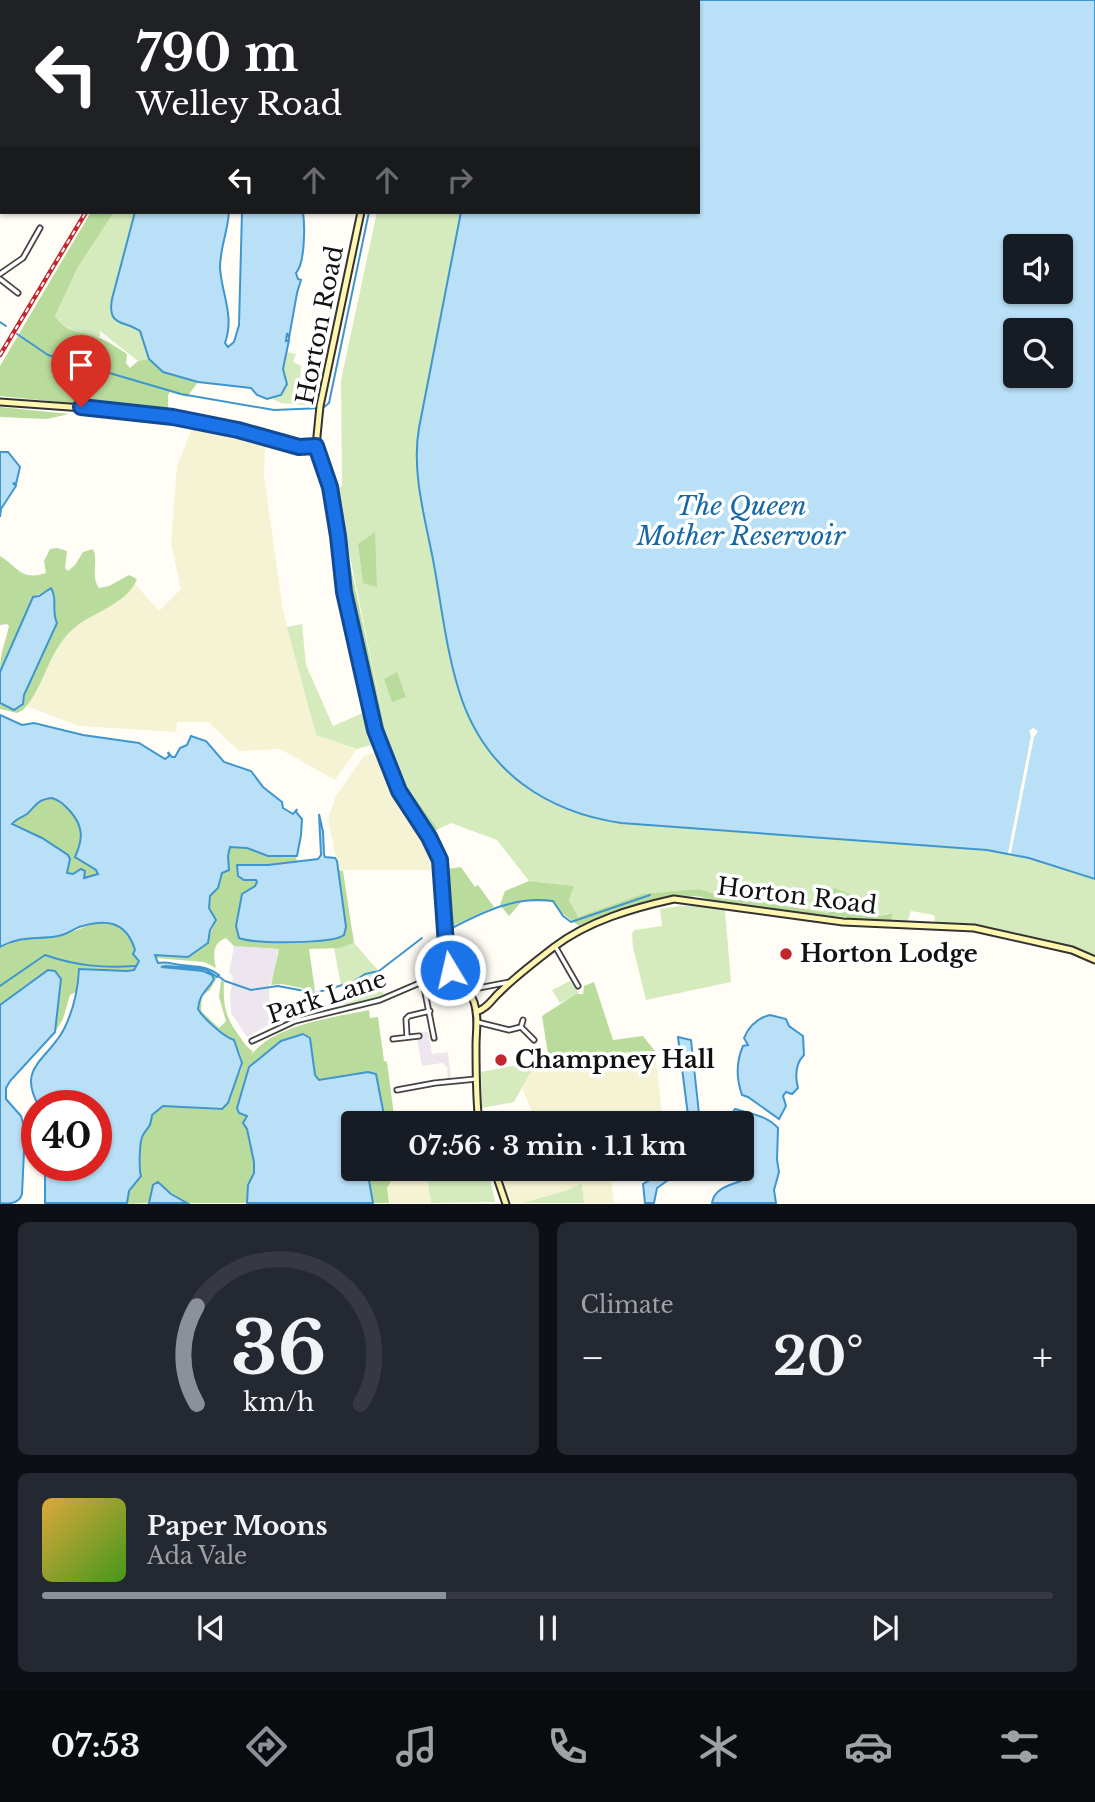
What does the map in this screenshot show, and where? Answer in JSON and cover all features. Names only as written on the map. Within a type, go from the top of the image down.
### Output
[{"type":"street","name":"Horton Road","points":[[316,446],[320,408],[361,214]]},
{"type":"street","points":[[18,293],[0,277],[23,258],[40,228]]},
{"type":"street","points":[[0,402],[139,412],[238,430],[299,447],[316,446],[330,487],[344,592],[375,730],[399,791],[429,837],[440,860],[450,970],[457,981],[468,990],[476,1012],[478,1111]]},
{"type":"street","name":"Horton Road","points":[[476,1012],[483,1010],[512,981],[555,946],[586,927],[652,904],[681,900],[843,922],[974,928],[1072,950],[1095,960]]},
{"type":"street","points":[[555,946],[578,986]]},
{"type":"street","name":"Park Lane","points":[[253,1041],[295,1021],[380,1000],[450,970]]},
{"type":"street","points":[[437,976],[457,981]]},
{"type":"street","name":"Horton Road","points":[[468,990],[512,981]]},
{"type":"street","points":[[423,982],[433,1038]]},
{"type":"street","points":[[407,1037],[406,1019],[430,1011]]},
{"type":"street","points":[[521,1027],[523,1020]]},
{"type":"street","points":[[477,1022],[509,1030],[521,1027]]},
{"type":"street","points":[[521,1027],[534,1040]]},
{"type":"street","points":[[393,1039],[419,1036]]},
{"type":"street","points":[[397,1090],[476,1079]]},
{"type":"street","points":[[498,1181],[506,1203]]},
{"type":"shaded area","points":[[192,428],[265,445],[264,476],[283,611],[316,735],[357,749],[335,780],[280,749],[239,751],[208,722],[177,722],[176,732],[79,726],[27,706],[61,642],[75,626],[119,599],[135,584],[159,611],[181,589],[171,543],[177,466]]},
{"type":"shaded area","points":[[375,752],[393,797],[434,852],[436,870],[338,870],[328,818],[336,796],[364,756]]},
{"type":"shaded area","points":[[234,946],[280,949],[269,986],[270,1024],[247,1037],[231,1013],[233,976],[229,973]]},
{"type":"shaded area","points":[[420,1032],[428,1032],[432,1054],[448,1052],[451,1079],[448,1079],[447,1067],[442,1063],[422,1066],[417,1039],[421,1038]]},
{"type":"shaded area","points":[[655,1051],[662,1111],[532,1111],[522,1088],[530,1073],[611,1053]]},
{"type":"shaded area","points":[[389,1181],[428,1181],[431,1203],[389,1203],[387,1187]]},
{"type":"shaded area","points":[[503,1181],[611,1181],[614,1203],[584,1203],[582,1183],[565,1191],[522,1203],[512,1203]]},
{"type":"green space","points":[[90,214],[113,214],[78,267],[55,316],[71,330],[102,339],[127,354],[126,363],[130,368],[138,361],[149,359],[170,375],[198,382],[187,397],[170,392],[168,413],[0,396],[0,366]]},
{"type":"green space","points":[[113,214],[134,214],[110,311],[127,326],[137,327],[149,359],[138,361],[100,331],[100,337],[81,333],[64,325],[55,316],[78,267]]},
{"type":"green space","points":[[377,214],[461,214],[417,437],[417,470],[457,684],[464,704],[485,743],[512,776],[529,790],[568,810],[621,823],[987,850],[1055,865],[1095,879],[1095,957],[1016,934],[935,922],[934,915],[911,911],[907,922],[891,922],[891,913],[871,917],[859,915],[843,903],[855,897],[835,889],[833,910],[828,913],[718,895],[698,889],[577,917],[569,900],[574,886],[529,881],[497,840],[451,823],[438,829],[406,786],[389,748],[336,488],[342,486],[341,380]]},
{"type":"green space","points":[[287,352],[296,354],[293,362],[301,366],[300,381],[313,385],[311,397],[305,405],[281,403],[272,399],[286,379],[283,369]]},
{"type":"green space","points":[[0,407],[69,414],[47,419],[0,417]]},
{"type":"green space","points":[[375,532],[377,587],[363,583],[358,544]]},
{"type":"green space","points":[[346,545],[389,748],[406,786],[438,829],[431,833],[398,781],[380,735],[351,591]]},
{"type":"green space","points":[[50,549],[67,551],[65,568],[68,571],[83,552],[93,549],[95,579],[99,588],[109,586],[129,575],[137,579],[132,588],[117,602],[80,624],[64,639],[23,710],[17,713],[0,709],[0,703],[14,710],[21,707],[48,641],[54,601],[52,588],[33,597],[0,672],[9,626],[0,625],[0,556],[25,574],[38,575],[46,573],[44,561]]},
{"type":"green space","points":[[302,624],[306,665],[333,726],[365,712],[374,744],[357,749],[316,735],[287,627]]},
{"type":"green space","points":[[397,672],[406,697],[392,702],[384,679]]},
{"type":"green space","points":[[52,798],[64,805],[78,822],[81,838],[75,856],[98,874],[84,878],[79,870],[73,874],[67,873],[69,864],[42,838],[12,824],[34,804]]},
{"type":"green space","points":[[233,846],[279,857],[296,857],[297,862],[237,865],[247,881],[257,882],[242,894],[237,921],[243,940],[272,942],[337,939],[346,927],[338,870],[343,871],[354,943],[339,948],[309,949],[315,991],[282,984],[271,985],[279,949],[234,946],[226,938],[218,943],[215,950],[216,968],[204,962],[156,958],[155,955],[159,953],[188,957],[205,946],[216,920],[209,908],[210,896],[217,890],[222,873],[228,867],[228,850]]},
{"type":"green space","points":[[461,867],[494,907],[452,926],[447,869]]},
{"type":"green space","points":[[529,881],[574,886],[569,900],[578,917],[643,894],[699,889],[718,895],[828,913],[832,910],[826,902],[827,893],[835,888],[856,897],[844,903],[860,915],[872,917],[892,913],[891,922],[852,922],[845,917],[754,909],[696,896],[656,899],[579,926],[559,911],[553,902],[522,901],[509,916],[500,905],[505,891]]},
{"type":"green space","points":[[681,906],[725,910],[731,982],[646,1000],[632,933],[635,930],[662,926],[660,909]]},
{"type":"green space","points":[[97,921],[117,925],[126,933],[135,950],[133,954],[139,961],[134,970],[78,970],[76,992],[70,995],[63,1019],[55,1032],[61,982],[52,970],[48,970],[0,1005],[0,947],[20,939],[59,936]]},
{"type":"green space","points":[[354,943],[377,969],[384,997],[345,1008],[334,948]]},
{"type":"green space","points":[[161,968],[205,969],[217,977],[210,990],[202,996],[214,980],[203,971]]},
{"type":"green space","points":[[221,980],[224,982],[228,1016],[248,1048],[253,1051],[251,1055],[262,1044],[290,1029],[369,1010],[370,1018],[378,1017],[393,1111],[376,1111],[379,1091],[376,1074],[368,1072],[319,1080],[315,1075],[309,1038],[303,1034],[268,1050],[251,1067],[245,1078],[240,1104],[247,1116],[244,1120],[254,1162],[247,1203],[187,1203],[161,1186],[153,1185],[149,1203],[127,1204],[129,1191],[141,1176],[141,1138],[150,1125],[152,1115],[163,1106],[220,1110],[228,1100],[242,1067],[241,1056],[232,1041],[198,1009],[202,996],[201,1011],[219,1028],[226,1021],[219,997]]},
{"type":"green space","points":[[570,981],[579,993],[560,1003],[552,990]]},
{"type":"green space","points":[[594,982],[613,1040],[643,1036],[655,1051],[611,1053],[550,1067],[542,1016],[576,994],[583,994],[584,986]]},
{"type":"green space","points":[[549,1059],[550,1067],[530,1073],[514,1102],[482,1108],[481,1072]]},
{"type":"green space","points":[[369,1181],[390,1181],[387,1187],[389,1203],[373,1203]]},
{"type":"green space","points":[[428,1181],[491,1181],[495,1202],[431,1203]]},
{"type":"green space","points":[[582,1183],[584,1203],[522,1203],[565,1191]]},
{"type":"water","name":"The Queen Mother Reservoir","points":[[700,0],[1095,0],[1095,879],[1029,858],[987,850],[621,823],[594,818],[569,809],[524,785],[504,768],[487,748],[473,726],[462,700],[449,650],[420,497],[417,445],[461,214],[700,214]]},
{"type":"water","points":[[134,214],[229,214],[220,267],[229,323],[225,343],[228,347],[234,342],[239,325],[242,214],[303,214],[303,253],[296,273],[301,280],[289,338],[287,333],[286,341],[289,340],[283,369],[287,384],[281,395],[267,399],[257,395],[251,388],[198,382],[163,372],[149,359],[140,331],[114,319],[112,299]]},
{"type":"water","points":[[0,452],[8,452],[20,467],[16,484],[13,483],[16,486],[1,509],[0,517]]},
{"type":"water","points":[[51,588],[57,623],[24,695],[23,704],[14,710],[0,703],[0,672],[33,597]]},
{"type":"water","points":[[0,715],[22,725],[34,723],[83,735],[139,743],[165,759],[169,756],[168,752],[175,757],[180,748],[187,745],[191,736],[206,741],[224,762],[251,771],[263,787],[282,802],[283,808],[293,814],[297,809],[296,812],[302,819],[297,856],[268,856],[247,848],[230,847],[229,870],[222,873],[218,888],[210,896],[209,908],[216,920],[210,930],[208,943],[188,957],[155,955],[158,963],[201,967],[219,975],[217,977],[205,969],[161,967],[203,971],[212,975],[214,979],[202,996],[198,1009],[214,1027],[234,1040],[242,1063],[228,1103],[222,1109],[163,1106],[152,1115],[141,1143],[141,1176],[129,1191],[127,1203],[45,1203],[45,1181],[112,1181],[112,1090],[32,1090],[31,1082],[37,1064],[57,1040],[67,1022],[75,1000],[79,969],[134,970],[139,961],[133,954],[135,950],[131,940],[120,927],[97,923],[61,935],[8,943],[0,947]],"holes":[[[52,798],[62,803],[75,817],[80,828],[81,839],[75,857],[98,874],[84,878],[85,871],[81,869],[73,874],[67,873],[70,859],[68,855],[42,838],[12,824],[47,799]]]},
{"type":"water","points":[[319,814],[325,857],[335,858],[337,861],[346,927],[344,935],[325,940],[293,942],[239,938],[236,926],[242,894],[257,882],[238,876],[237,865],[268,865],[318,859],[321,855]]},
{"type":"water","points":[[48,970],[55,971],[61,979],[55,1032],[6,1088],[6,1099],[21,1116],[22,1194],[16,1202],[10,1203],[0,1203],[0,1005]]},
{"type":"water","points":[[770,1015],[786,1019],[789,1026],[803,1036],[804,1055],[796,1070],[798,1088],[792,1094],[786,1092],[783,1096],[786,1106],[779,1119],[742,1095],[738,1076],[741,1052],[743,1046],[748,1045],[744,1038],[746,1034],[757,1020]]},
{"type":"water","points":[[303,1034],[310,1038],[315,1075],[319,1080],[368,1072],[376,1074],[383,1111],[341,1111],[341,1181],[369,1181],[373,1203],[247,1203],[254,1162],[247,1129],[243,1123],[247,1116],[239,1113],[237,1108],[249,1067],[281,1041]]},
{"type":"water","points":[[678,1037],[691,1040],[699,1111],[687,1111]]},
{"type":"water","points":[[754,1115],[778,1128],[779,1172],[774,1190],[776,1203],[712,1203],[716,1194],[741,1181],[754,1181]]},
{"type":"water","points":[[648,1181],[667,1181],[657,1188],[654,1203],[645,1203],[643,1184]]},
{"type":"water","points":[[158,1182],[187,1203],[149,1203],[153,1185]]},
{"type":"pier","points":[[1033,728],[1038,731],[1034,737],[1011,853],[1008,853],[1031,736],[1029,731]]},
{"type":"waterway","points":[[17,334],[48,355],[181,394],[274,410],[323,408],[329,403],[369,214]]},
{"type":"waterway","points":[[0,322],[6,326]]},
{"type":"waterway","points":[[452,928],[513,903],[553,901],[563,916],[571,922],[650,895]]},
{"type":"waterway","points":[[218,976],[251,990],[278,986],[315,993],[379,971],[422,938]]},
{"type":"waterway","points":[[0,986],[45,955],[90,965],[135,966]]},
{"type":"railway","points":[[0,355],[85,214]]},
{"type":"place","name":"Horton Lodge","points":[[786,954]]},
{"type":"place","name":"Champney Hall","points":[[501,1060]]},
{"type":"route","points":[[81,407],[173,417],[238,430],[299,447],[316,446],[330,487],[344,592],[380,747],[399,791],[429,837],[440,860],[450,970]]}]
